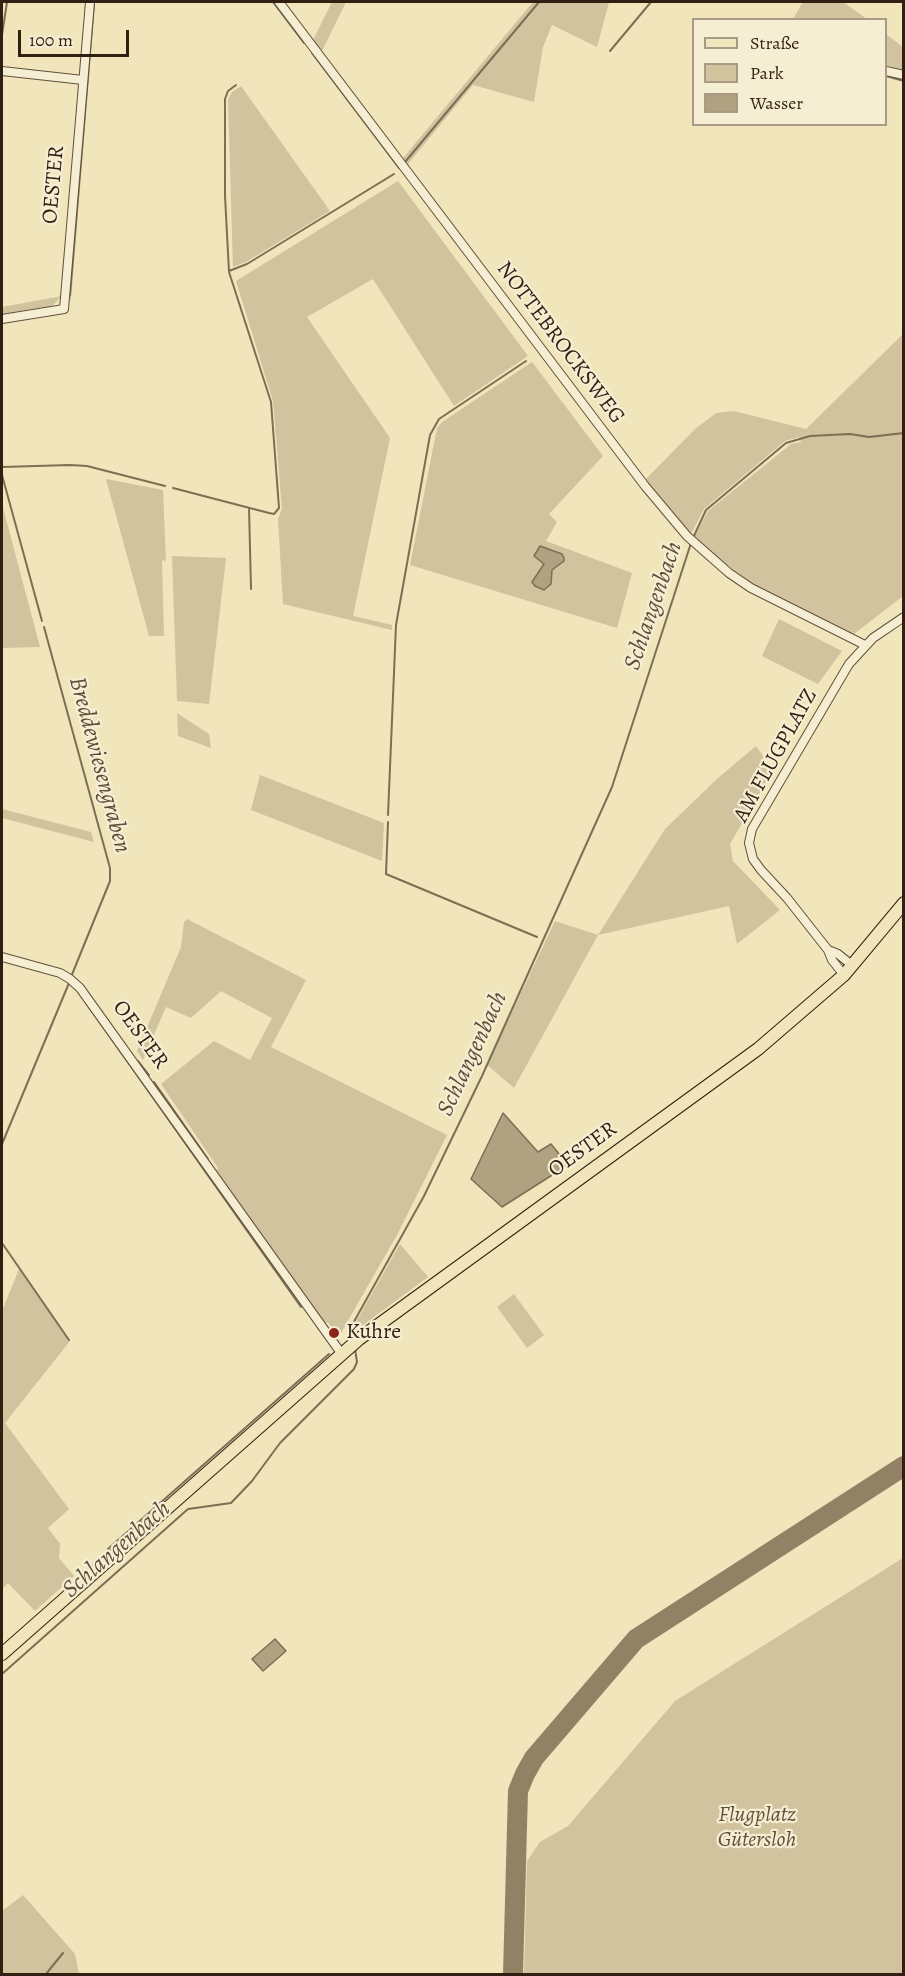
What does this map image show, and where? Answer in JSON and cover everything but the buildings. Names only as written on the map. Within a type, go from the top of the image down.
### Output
[{"type":"main road","name":"OESTER","points":[[2,1654],[350,1347],[758,1049],[849,970],[903,903]]},
{"type":"street","name":"OESTER","points":[[2,319],[64,309],[90,2]]},
{"type":"street","name":"NOTTEBROCKSWEG","points":[[279,2],[645,486],[687,536],[729,573],[751,588],[865,645]]},
{"type":"street","points":[[2,71],[83,80]]},
{"type":"street","points":[[887,71],[903,75]]},
{"type":"street","name":"AM FLUGPLATZ","points":[[849,970],[838,954],[828,950],[787,898],[761,870],[753,859],[749,843],[752,829],[843,674],[865,645],[903,617]]},
{"type":"street","name":"OESTER","points":[[2,957],[60,973],[70,978],[80,988],[350,1347]]},
{"type":"green space","points":[[92,2],[95,2],[71,300],[68,296]]},
{"type":"green space","points":[[332,2],[346,2],[322,51],[313,40]]},
{"type":"green space","points":[[533,2],[609,2],[597,47],[552,25],[543,47],[534,102],[473,85],[408,164],[403,158]]},
{"type":"green space","points":[[803,2],[843,2],[866,18],[794,18]]},
{"type":"green space","points":[[887,35],[903,47],[903,70],[887,65]]},
{"type":"green space","points":[[241,86],[330,211],[246,262],[233,267],[228,100],[232,92]]},
{"type":"green space","points":[[398,181],[528,356],[454,406],[373,279],[307,317],[390,438],[353,616],[392,625],[392,630],[283,604],[278,519],[282,509],[273,401],[236,281]]},
{"type":"green space","points":[[62,296],[52,306],[2,314],[2,307]]},
{"type":"green space","points":[[903,334],[903,596],[854,634],[754,584],[708,551],[695,536],[708,511],[791,444],[801,442],[799,437],[785,441],[704,509],[691,534],[668,510],[645,480],[695,429],[716,413],[734,411],[806,429]]},
{"type":"green space","points":[[532,362],[603,456],[549,514],[557,522],[546,541],[632,573],[617,628],[410,565],[437,428],[442,422]]},
{"type":"green space","points":[[106,479],[163,490],[166,561],[162,560],[164,636],[149,636]]},
{"type":"green space","points":[[2,504],[40,647],[2,648]]},
{"type":"green space","points":[[172,556],[226,558],[209,704],[177,701]]},
{"type":"green space","points":[[779,619],[842,651],[818,684],[762,656]]},
{"type":"green space","points":[[177,713],[209,734],[211,748],[178,736]]},
{"type":"green space","points":[[756,746],[773,770],[730,844],[733,861],[780,910],[737,944],[729,906],[598,935],[665,829],[718,778]]},
{"type":"green space","points":[[260,775],[384,823],[382,861],[251,810]]},
{"type":"green space","points":[[2,809],[91,832],[94,842],[2,818]]},
{"type":"green space","points":[[187,919],[306,980],[271,1047],[447,1135],[397,1235],[338,1338],[328,1322],[324,1324],[215,1171],[218,1168],[161,1084],[214,1041],[250,1060],[272,1018],[221,991],[191,1018],[166,1007],[143,1060],[137,1051],[181,947],[184,922]]},
{"type":"green space","points":[[555,921],[598,935],[514,1088],[487,1065]]},
{"type":"green space","points":[[400,1244],[428,1277],[355,1331],[353,1327]]},
{"type":"green space","points":[[19,1269],[70,1341],[5,1423],[69,1509],[48,1528],[60,1544],[59,1558],[74,1576],[35,1611],[8,1583],[2,1589],[2,1311]]},
{"type":"green space","points":[[514,1294],[544,1335],[527,1348],[497,1307]]},
{"type":"green space","name":"Flugplatz Gütersloh","points":[[903,1558],[903,1974],[524,1974],[527,1861],[540,1842],[568,1826],[675,1701]]},
{"type":"green space","points":[[23,1895],[75,1954],[79,1974],[2,1974],[2,1911]]},
{"type":"water","points":[[540,546],[562,554],[564,558],[564,561],[552,570],[551,584],[544,590],[532,582],[544,564],[534,556]]},
{"type":"water","points":[[503,1113],[538,1152],[551,1144],[568,1165],[502,1207],[471,1179]]},
{"type":"water","points":[[275,1639],[286,1651],[263,1671],[252,1659]]},
{"type":"waterway","name":"Breddewiesengraben","points":[[2,35],[7,2]]},
{"type":"waterway","points":[[273,2],[304,43]]},
{"type":"waterway","points":[[405,162],[539,2]]},
{"type":"waterway","points":[[610,51],[651,2]]},
{"type":"waterway","points":[[70,295],[94,4]]},
{"type":"waterway","points":[[312,53],[399,168]]},
{"type":"waterway","points":[[887,76],[904,81]]},
{"type":"waterway","points":[[173,488],[274,514],[279,508],[271,402],[229,272],[225,196],[225,99],[228,91],[236,85]]},
{"type":"waterway","points":[[229,271],[247,264],[394,174]]},
{"type":"waterway","points":[[388,815],[396,625],[430,435],[439,419],[526,361]]},
{"type":"waterway","name":"Schlangenbach","points":[[693,538],[706,510],[786,443],[810,436],[850,434],[869,437],[904,433]]},
{"type":"waterway","points":[[2,467],[87,466],[165,486]]},
{"type":"waterway","name":"Breddewiesengraben","points":[[2,475],[42,621]]},
{"type":"waterway","points":[[249,508],[251,589]]},
{"type":"waterway","name":"Schlangenbach","points":[[352,1338],[351,1327],[424,1196],[482,1076],[612,787],[691,543]]},
{"type":"waterway","name":"Breddewiesengraben","points":[[44,627],[110,868],[110,881],[71,977]]},
{"type":"waterway","points":[[388,822],[386,874],[537,937]]},
{"type":"waterway","name":"Breddewiesengraben","points":[[2,1144],[69,983]]},
{"type":"waterway","points":[[86,1003],[301,1307]]},
{"type":"waterway","points":[[138,1061],[149,1075]]},
{"type":"waterway","points":[[154,1082],[208,1159]]},
{"type":"waterway","points":[[2,1243],[69,1340]]},
{"type":"waterway","name":"Schlangenbach","points":[[2,1674],[188,1509],[231,1503],[252,1481],[280,1443],[354,1369],[357,1362],[355,1349]]},
{"type":"waterway","points":[[108,1549],[329,1354]]},
{"type":"waterway","points":[[46,1974],[63,1953]]},
{"type":"taxiway","points":[[513,1974],[518,1791],[534,1758],[636,1639],[904,1466]]},
{"type":"place","name":"Kuhre","points":[[334,1333]]}]
